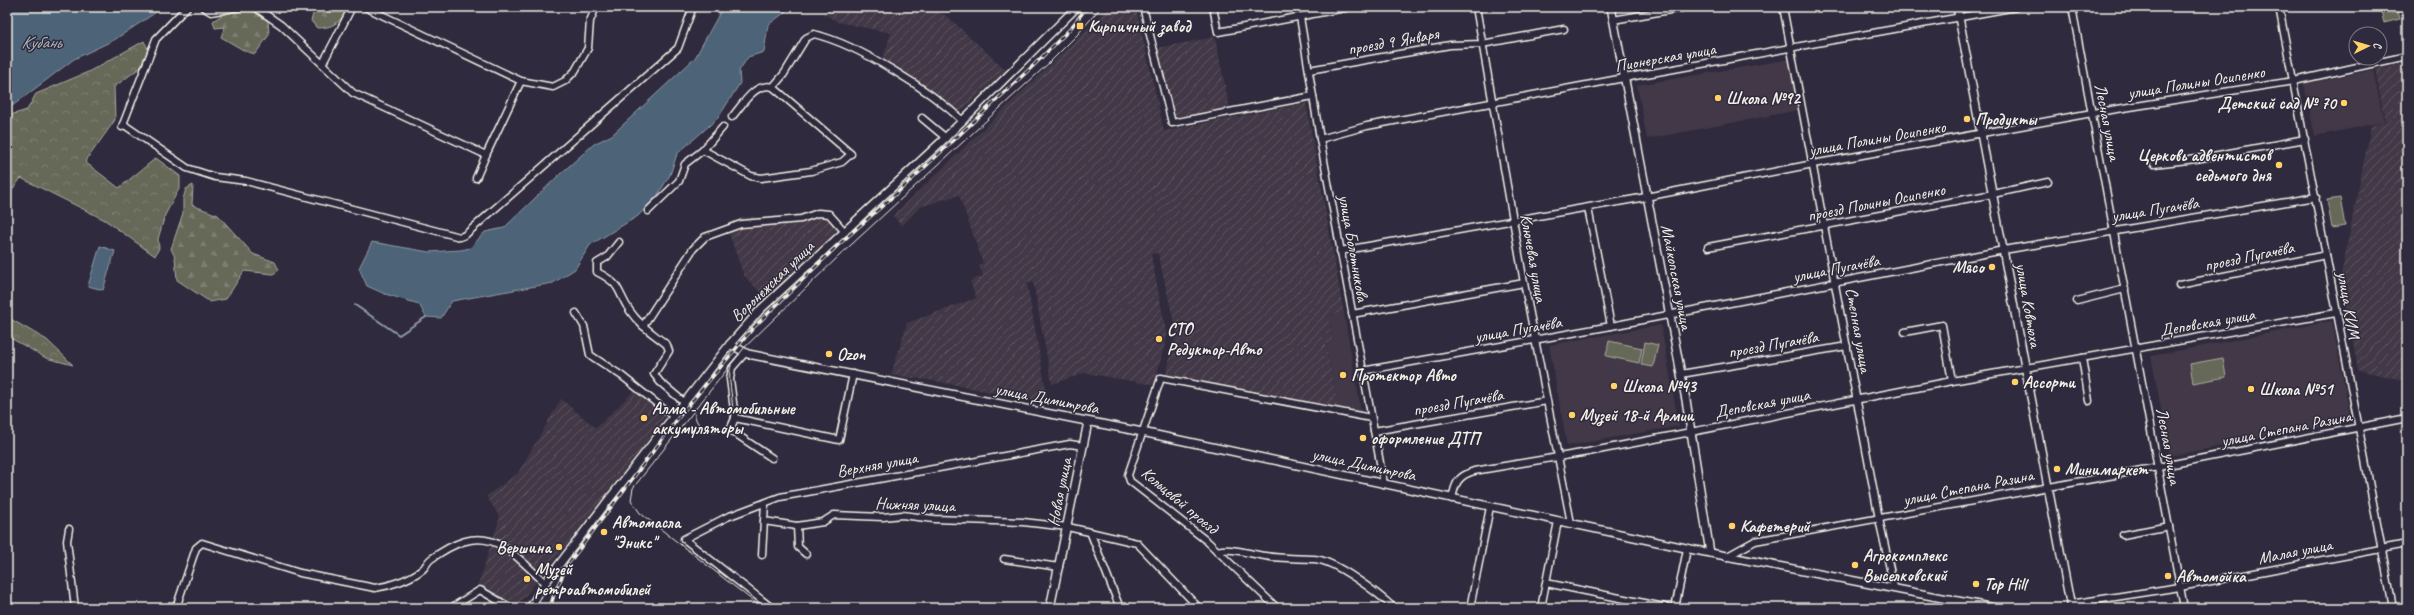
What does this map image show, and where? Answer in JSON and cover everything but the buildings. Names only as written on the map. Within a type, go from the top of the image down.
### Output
[{"type":"street","points":[[187,7],[156,38],[122,126],[187,168],[215,177],[246,181],[460,237],[465,235],[678,48],[693,7]]},
{"type":"street","points":[[203,7],[211,12],[239,7]]},
{"type":"street","points":[[255,7],[281,25],[353,92],[486,155]]},
{"type":"street","points":[[323,63],[352,7]]},
{"type":"street","points":[[365,7],[521,81],[553,87],[565,81],[575,72],[588,48],[590,22],[596,7]]},
{"type":"street","points":[[1143,7],[1172,123],[1313,96]]},
{"type":"street","points":[[1213,7],[1218,32],[1350,7]]},
{"type":"street","name":"Ключевая улица","points":[[1476,7],[1524,284],[1570,523]]},
{"type":"street","name":"Майкопская улица","points":[[1611,7],[1646,197],[1681,374],[1710,554]]},
{"type":"street","points":[[1613,20],[1688,7]]},
{"type":"street","name":"Степная улица","points":[[1783,7],[1812,164],[1836,282],[1856,399],[1879,519],[1894,587]]},
{"type":"street","name":"улица Ковтюха","points":[[1957,7],[2070,606]]},
{"type":"street","name":"Пионерская улица","points":[[1320,139],[1367,126],[2016,7]]},
{"type":"street","name":"Лесная улица","points":[[2072,7],[2137,349],[2184,608]]},
{"type":"street","name":"улица КИМ","points":[[2279,7],[2393,608]]},
{"type":"street","name":"Воронежская улица","points":[[530,608],[545,583],[730,344],[761,309],[946,138],[1074,8]]},
{"type":"street","name":"улица Болотникова","points":[[1300,17],[1340,251],[1384,484]]},
{"type":"street","points":[[1482,44],[1564,29]]},
{"type":"street","points":[[773,87],[788,68],[806,38],[814,34],[858,50],[947,106],[963,121]]},
{"type":"street","name":"проезд 9 Января","points":[[1309,70],[1450,45],[1482,44]]},
{"type":"street","name":"улица Полины Осипенко","points":[[1340,251],[1588,208],[1812,164],[2092,113],[2294,80],[2407,56]]},
{"type":"street","points":[[476,178],[521,81]]},
{"type":"street","points":[[703,150],[751,176],[761,178],[811,171],[842,162],[851,154],[773,87],[766,85],[757,88],[732,117]]},
{"type":"street","points":[[922,118],[946,138]]},
{"type":"street","points":[[648,212],[679,181],[685,164],[703,150],[723,127]]},
{"type":"street","points":[[2154,164],[2196,159],[2305,139]]},
{"type":"street","name":"проезд Полины Осипенко","points":[[1708,247],[1993,194],[2048,182]]},
{"type":"street","name":"улица Пугачёва","points":[[1362,371],[1611,326],[2004,250],[2114,230],[2316,197]]},
{"type":"street","points":[[1588,208],[1611,326]]},
{"type":"street","points":[[643,326],[693,249],[705,237],[730,226],[801,219],[818,213],[829,214],[845,232]]},
{"type":"street","points":[[619,242],[607,257],[597,263],[597,272],[615,283],[623,295],[630,311],[643,326],[667,345],[670,351],[654,374],[656,378],[685,403]]},
{"type":"street","name":"проезд Пугачёва","points":[[2179,285],[2326,255]]},
{"type":"street","points":[[1352,314],[1524,284]]},
{"type":"street","points":[[2076,300],[2125,289]]},
{"type":"street","points":[[576,313],[584,326],[590,355],[622,376],[674,417]]},
{"type":"street","name":"Деповская улица","points":[[1452,498],[1455,482],[1464,474],[1691,432],[1952,381],[2336,313]]},
{"type":"street","points":[[1905,332],[1942,325],[1952,381]]},
{"type":"street","name":"улица Димитрова","points":[[730,344],[745,353],[1142,432],[1710,554],[1894,587],[1994,608]]},
{"type":"street","name":"проезд Пугачёва","points":[[1681,374],[1847,346]]},
{"type":"street","points":[[745,353],[732,368],[730,379],[734,397],[735,418],[730,430],[772,458]]},
{"type":"street","points":[[2082,358],[2089,401]]},
{"type":"street","points":[[735,418],[839,440],[852,374]]},
{"type":"street","name":"Кольцевой проезд","points":[[1371,418],[1161,378],[1128,475],[1130,481],[1217,551],[1225,548],[1266,556],[1301,560],[1315,559],[1366,583],[1394,608]]},
{"type":"street","name":"проезд Пугачёва","points":[[1374,431],[1547,401]]},
{"type":"street","name":"улица Степана Разина","points":[[1726,557],[1755,541],[2158,467],[2407,418]]},
{"type":"street","name":"Новая улица","points":[[1050,608],[1068,527],[1088,422]]},
{"type":"street","name":"Верхняя улица","points":[[772,608],[684,539],[727,517],[765,502],[808,491],[1070,444],[1084,446]]},
{"type":"street","points":[[762,555],[765,502]]},
{"type":"street","points":[[1470,608],[1490,507]]},
{"type":"street","name":"Нижняя улица","points":[[764,521],[796,526],[823,522],[834,515],[883,517],[902,515],[934,519],[1024,522],[1068,527],[1091,534],[1137,543],[1199,608]]},
{"type":"street","points":[[1541,608],[1558,521]]},
{"type":"street","points":[[796,526],[798,547],[806,554]]},
{"type":"street","points":[[2123,535],[2169,526]]},
{"type":"street","points":[[69,529],[67,542],[75,607]]},
{"type":"street","points":[[1091,534],[1120,608]]},
{"type":"street","points":[[176,608],[196,548],[202,543],[300,573],[375,588],[384,587],[413,575],[423,568],[429,560],[456,544],[483,539],[501,544],[545,583]]},
{"type":"street","name":"Малая улица","points":[[2070,606],[2180,587],[2407,544]]},
{"type":"street","points":[[1674,608],[1687,549]]},
{"type":"street","points":[[1217,551],[1277,608]]},
{"type":"street","points":[[1004,559],[1059,567]]},
{"type":"street","points":[[1546,583],[1669,608]]},
{"type":"street","points":[[451,608],[480,590],[511,608]]},
{"type":"street","points":[[1948,608],[1950,599]]},
{"type":"shaded area","points":[[827,7],[928,7],[948,17],[1006,70],[958,114],[945,102],[882,61],[891,33],[838,22],[823,14]]},
{"type":"shaded area","points":[[1110,7],[1136,7],[1164,131],[1306,103],[1344,313],[1328,315],[1333,341],[1326,344],[1338,407],[1166,375],[1176,332],[1158,253],[1151,254],[1167,336],[1154,385],[1085,373],[1052,384],[1033,282],[1027,284],[1047,396],[1040,402],[935,381],[891,375],[907,323],[976,298],[970,281],[983,276],[979,265],[983,263],[959,195],[920,207],[902,226],[893,216]]},
{"type":"shaded area","points":[[1215,37],[1230,109],[1175,120],[1157,48]]},
{"type":"shaded area","name":"Школа №92","points":[[1791,59],[1799,110],[1647,139],[1637,85]]},
{"type":"shaded area","points":[[2407,62],[2407,381],[2358,370],[2341,275],[2371,126],[2385,122],[2375,69]]},
{"type":"shaded area","name":"Детский сад № 70","points":[[2373,70],[2384,122],[2315,136],[2304,84]]},
{"type":"shaded area","points":[[817,209],[828,210],[842,226],[766,298],[744,276],[726,225],[743,217],[786,217]]},
{"type":"shaded area","name":"Протектор Авто","points":[[1344,313],[1361,411],[1338,407],[1326,343],[1333,341],[1328,315]]},
{"type":"shaded area","name":"Школа №51","points":[[2332,321],[2351,421],[2170,456],[2151,356]]},
{"type":"shaded area","name":"Школа №43","points":[[1661,325],[1679,426],[1567,446],[1549,345]]},
{"type":"shaded area","points":[[634,391],[666,415],[627,470],[516,607],[478,584],[500,517],[486,496],[518,473],[561,399],[596,428]]},
{"type":"shaded area","points":[[2407,425],[2407,480],[2399,426]]},
{"type":"green space","points":[[328,7],[348,7],[343,17],[336,23],[328,27],[317,28],[311,21],[313,14]]},
{"type":"green space","points":[[2380,7],[2397,7],[2400,19],[2384,23]]},
{"type":"green space","points":[[249,8],[268,21],[269,35],[255,54],[245,51],[221,37],[225,27],[215,28],[213,21],[222,15]]},
{"type":"green space","points":[[144,41],[148,49],[141,67],[114,87],[115,120],[85,162],[119,188],[156,158],[180,176],[180,187],[165,215],[158,239],[159,248],[155,256],[105,220],[21,178],[7,197],[7,116],[27,110],[36,94],[88,72]]},
{"type":"green space","points":[[193,185],[192,205],[218,215],[253,254],[275,262],[279,270],[273,274],[244,271],[226,299],[210,302],[177,280],[175,257],[171,249],[183,213],[183,199],[186,189]]},
{"type":"green space","points":[[2340,198],[2345,226],[2332,228],[2327,200]]},
{"type":"green space","points":[[7,317],[47,340],[73,365],[46,358],[7,336]]},
{"type":"green space","points":[[1609,341],[1642,348],[1639,363],[1606,356]]},
{"type":"green space","points":[[1645,342],[1658,345],[1653,367],[1641,365]]},
{"type":"green space","points":[[2223,358],[2226,377],[2193,383],[2190,364]]},
{"type":"water","name":"Кубань","points":[[7,7],[164,7],[114,40],[74,59],[7,110]]},
{"type":"water","points":[[723,7],[788,7],[784,13],[768,25],[764,52],[748,57],[739,71],[740,83],[718,118],[677,154],[670,175],[657,196],[638,216],[590,245],[575,269],[553,283],[452,301],[441,318],[426,317],[419,304],[385,294],[367,286],[359,268],[372,242],[429,252],[461,250],[470,248],[485,232],[504,228],[559,175],[594,144],[612,135],[695,58]]},
{"type":"water","points":[[100,246],[115,251],[103,290],[88,286]]},
{"type":"waterway","points":[[355,305],[399,335],[426,317]]},
{"type":"tram line","points":[[762,608],[640,513],[631,500],[633,488],[744,348],[839,256],[1049,63],[1078,34],[1101,7]]},
{"type":"tram line","points":[[695,408],[695,418],[704,429],[717,432],[726,427],[732,412],[730,383],[731,365]]},
{"type":"railway","points":[[550,608],[555,591],[568,564],[682,413],[754,327],[837,246],[899,191],[1034,65],[1070,29],[1087,7]]},
{"type":"place","name":"Кирпичный завод","points":[[1080,26]]},
{"type":"place","name":"Школа №92","points":[[1718,98]]},
{"type":"place","name":"Детский сад № 70","points":[[2344,103]]},
{"type":"place","name":"Продукты","points":[[1967,119]]},
{"type":"place","name":"Церковь адвентистов седьмого дня","points":[[2279,165]]},
{"type":"place","name":"Мясо","points":[[1992,267]]},
{"type":"place","name":"СТО Редуктор-Авто","points":[[1159,339]]},
{"type":"place","name":"Ozon","points":[[829,354]]},
{"type":"place","name":"Протектор Авто","points":[[1343,375]]},
{"type":"place","name":"Ассорти","points":[[2015,382]]},
{"type":"place","name":"Школа №43","points":[[1614,386]]},
{"type":"place","name":"Школа №51","points":[[2251,389]]},
{"type":"place","name":"Музей 18-й Армии","points":[[1572,415]]},
{"type":"place","name":"Алма - Автомобильные аккумуляторы","points":[[644,418]]},
{"type":"place","name":"оформление ДТП","points":[[1363,438]]},
{"type":"place","name":"Минимаркет","points":[[2057,469]]},
{"type":"place","name":"Кафетерий","points":[[1732,526]]},
{"type":"place","name":"Автомасла \"Эникс\"","points":[[604,532]]},
{"type":"place","name":"Вершина","points":[[559,547]]},
{"type":"place","name":"Агрокомплекс Выселковский","points":[[1855,565]]},
{"type":"place","name":"Автомойка","points":[[2168,576]]},
{"type":"place","name":"Музей ретроавтомобилей","points":[[527,579]]},
{"type":"place","name":"Top Hill","points":[[1976,584]]}]
